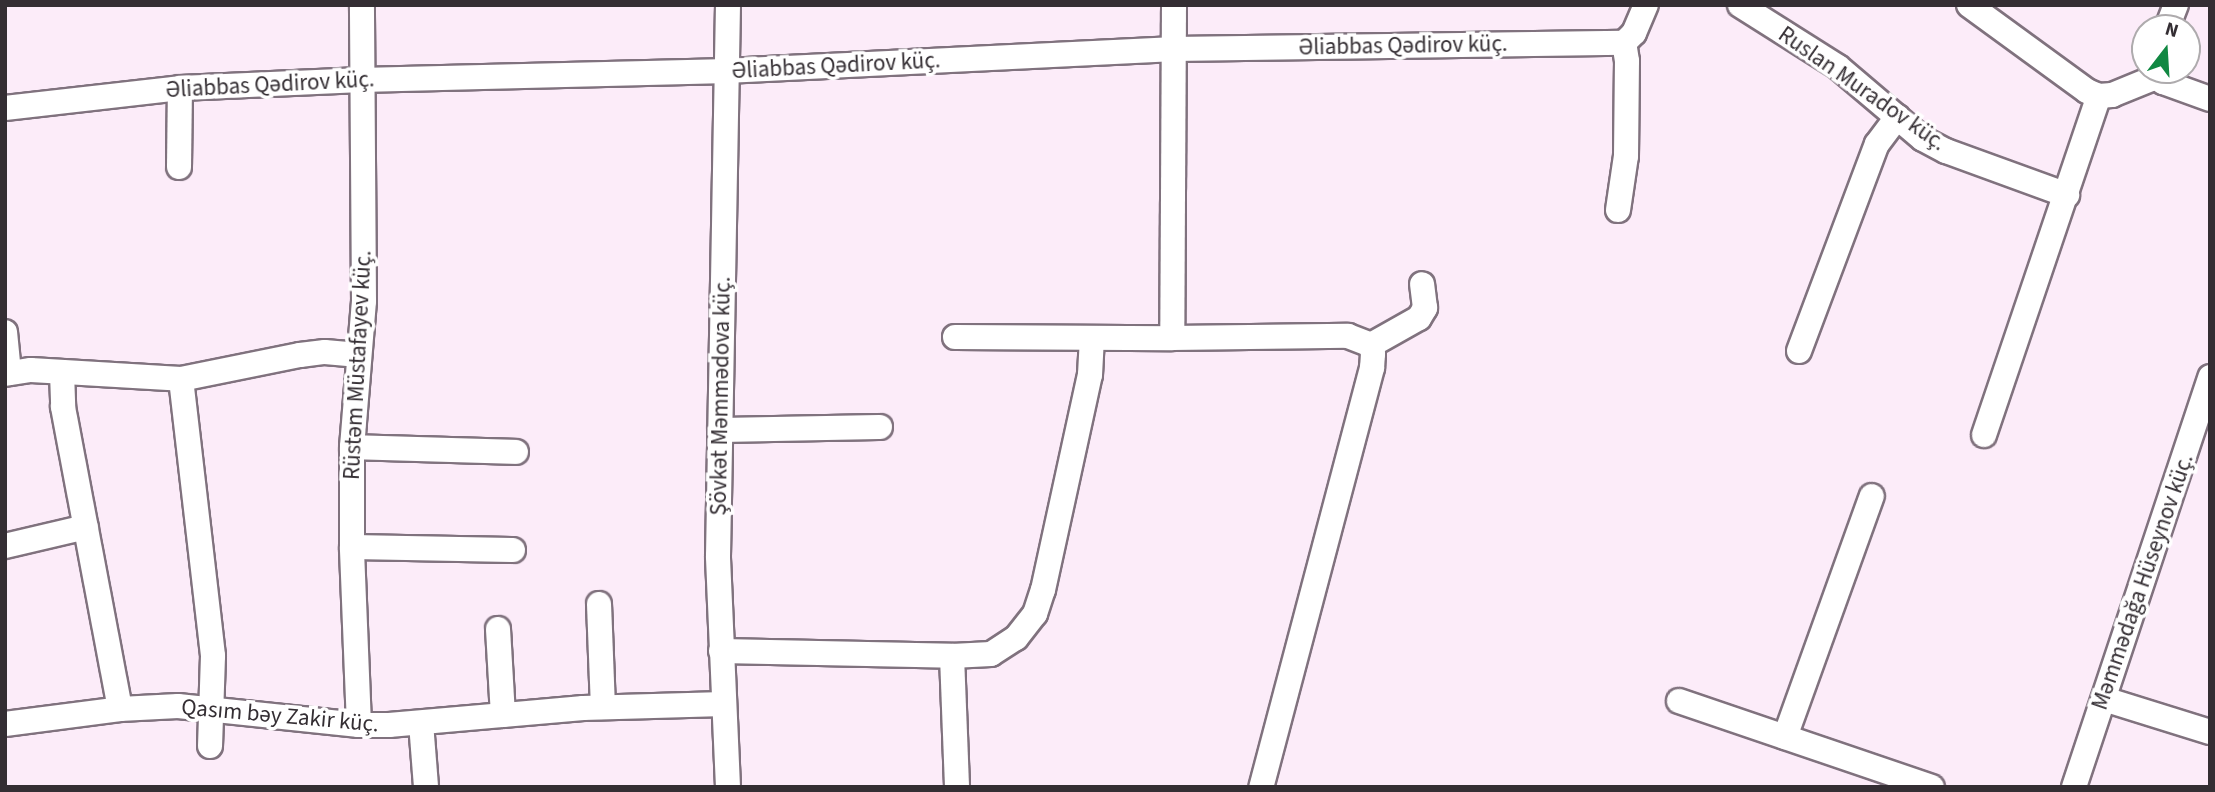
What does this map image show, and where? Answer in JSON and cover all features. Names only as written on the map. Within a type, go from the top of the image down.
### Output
[{"type":"street","name":"Rüstəm Müstafayev küç.","points":[[359,725],[352,547],[352,447],[364,301],[362,5]]},
{"type":"street","name":"Şövkət Məmmədova küç.","points":[[728,5],[718,556],[728,787]]},
{"type":"street","points":[[1172,338],[1174,5]]},
{"type":"street","points":[[1618,210],[1626,156],[1628,61],[1624,43],[1634,33],[1646,5]]},
{"type":"street","name":"Ruslan Muradov küç.","points":[[1740,5],[1838,67],[1923,139],[1946,151],[2067,195]]},
{"type":"street","points":[[1969,5],[2071,83],[2099,96],[2124,91],[2136,84]]},
{"type":"street","name":"Əliabbas Qədirov küç.","points":[[5,108],[180,88],[362,80],[727,71],[1173,50],[1624,43]]},
{"type":"street","points":[[2179,84],[2210,99]]},
{"type":"street","points":[[179,167],[180,88]]},
{"type":"street","points":[[1984,435],[2099,96]]},
{"type":"street","points":[[1799,351],[1877,144],[1897,117]]},
{"type":"street","points":[[1371,345],[1419,318],[1425,308],[1422,284]]},
{"type":"street","points":[[5,332],[7,373],[31,370],[181,379],[300,355],[325,352],[359,355]]},
{"type":"street","points":[[955,337],[1092,339],[1348,336],[1371,345]]},
{"type":"street","points":[[721,651],[952,656],[991,654],[1016,638],[1035,614],[1090,375],[1092,339]]},
{"type":"street","points":[[1261,787],[1372,369],[1371,345]]},
{"type":"street","points":[[62,372],[63,407],[120,709]]},
{"type":"street","name":"Məmmədağa Hüseynov küç.","points":[[2074,787],[2210,377]]},
{"type":"street","points":[[181,379],[213,656],[210,746]]},
{"type":"street","points":[[720,429],[880,427]]},
{"type":"street","points":[[352,447],[516,452]]},
{"type":"street","points":[[1784,737],[1872,496]]},
{"type":"street","points":[[5,546],[86,527]]},
{"type":"street","points":[[352,547],[513,550]]},
{"type":"street","points":[[599,604],[603,707]]},
{"type":"street","points":[[498,628],[503,715]]},
{"type":"street","points":[[952,656],[957,787]]},
{"type":"street","points":[[2104,699],[2210,732]]},
{"type":"street","points":[[1679,701],[1932,787]]},
{"type":"street","name":"Qasım bəy Zakir küç.","points":[[5,724],[120,709],[178,706],[359,725],[421,723],[603,707],[724,704]]},
{"type":"street","points":[[421,723],[426,787]]}]
